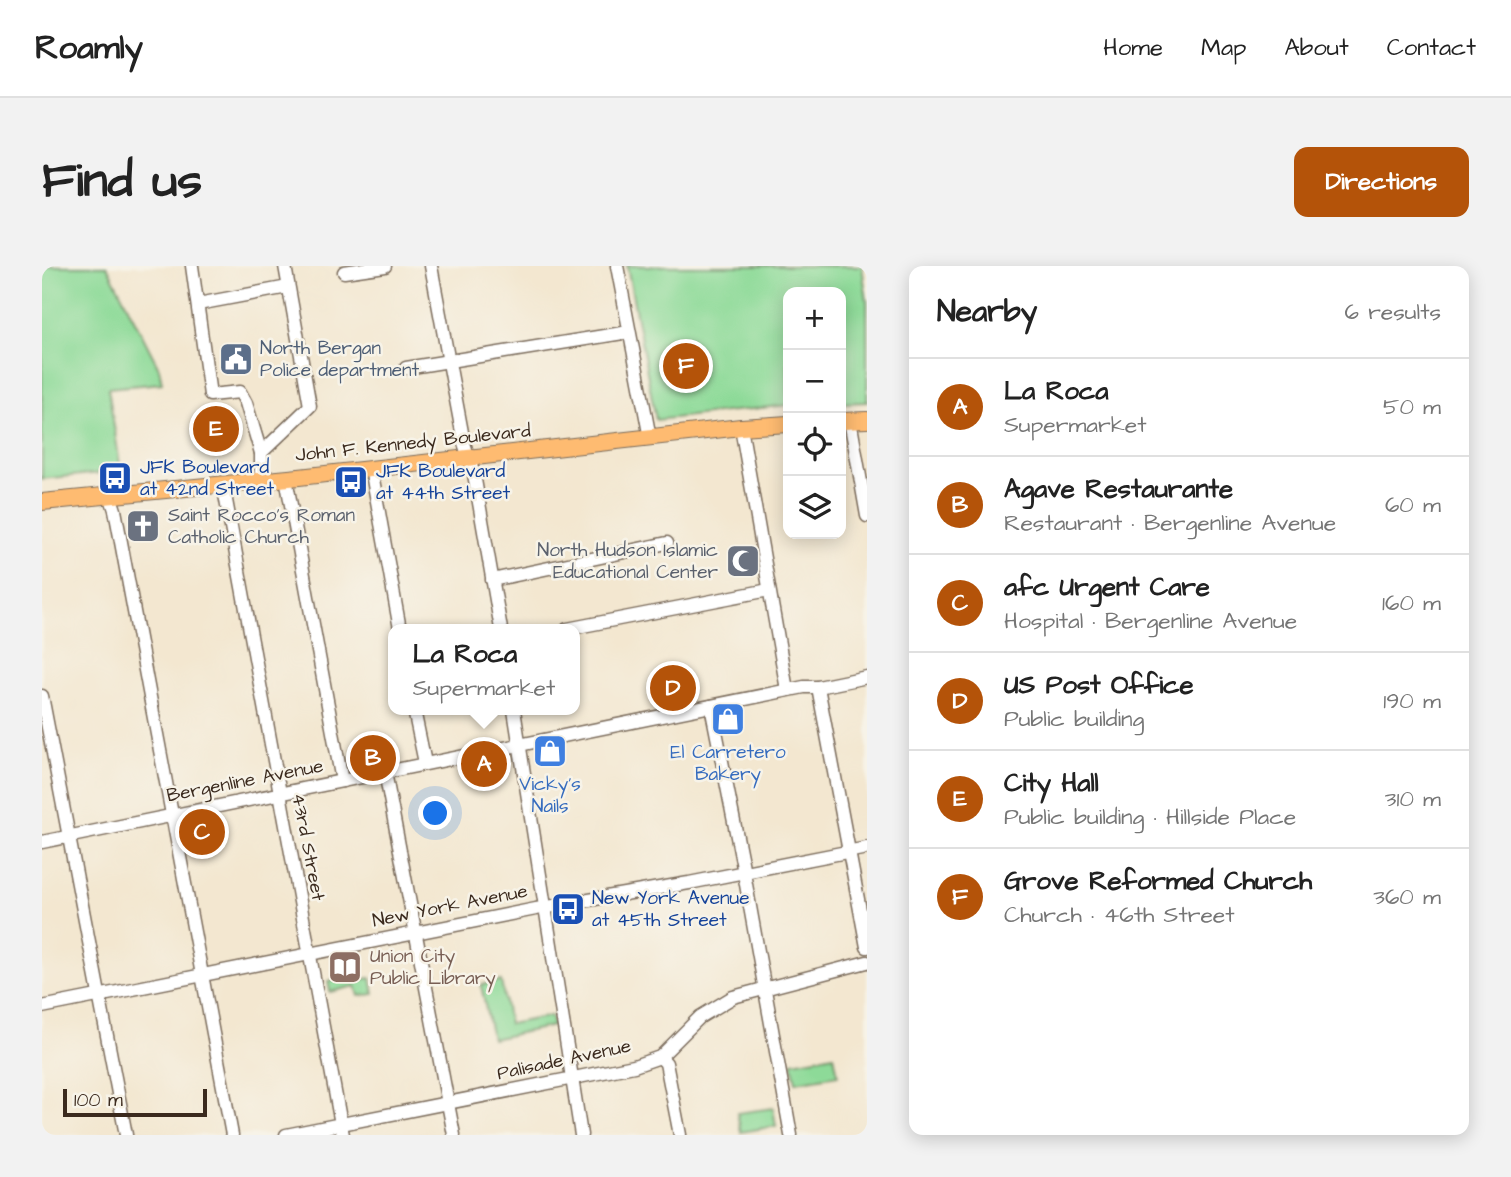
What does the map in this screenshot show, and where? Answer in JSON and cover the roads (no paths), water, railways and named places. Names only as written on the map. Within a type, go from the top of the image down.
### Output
[{"type":"main road","points":[[846,421],[867,420]]},
{"type":"main road","name":"John F. Kennedy Boulevard","points":[[42,502],[783,424]]},
{"type":"street","points":[[192,266],[210,395],[240,392],[261,453],[261,480]]},
{"type":"street","points":[[261,453],[310,406],[285,266]]},
{"type":"street","points":[[344,272],[385,266]]},
{"type":"street","points":[[431,266],[463,441],[474,474],[500,624]]},
{"type":"street","points":[[617,266],[650,438]]},
{"type":"street","points":[[198,304],[288,287]]},
{"type":"street","points":[[406,368],[629,332]]},
{"type":"street","points":[[846,425],[867,516]]},
{"type":"street","points":[[741,427],[787,690]]},
{"type":"street","points":[[371,468],[399,624]]},
{"type":"street","points":[[286,478],[342,781]]},
{"type":"street","name":"43rd Street","points":[[223,484],[278,795],[342,1129]]},
{"type":"street","points":[[110,495],[115,510],[232,1135]]},
{"type":"street","points":[[492,580],[667,543]]},
{"type":"street","points":[[580,626],[769,590]]},
{"type":"street","name":"Bergenline Avenue","points":[[42,842],[787,690],[867,677]]},
{"type":"street","points":[[818,687],[867,947]]},
{"type":"street","points":[[42,696],[126,1135]]},
{"type":"street","points":[[710,706],[791,1135]]},
{"type":"street","points":[[415,715],[425,763]]},
{"type":"street","points":[[515,715],[581,1135]]},
{"type":"street","points":[[385,772],[454,1135]]},
{"type":"street","name":"New York Avenue","points":[[42,1007],[544,907],[867,848]]},
{"type":"street","name":"Palisade Avenue","points":[[286,1135],[342,1129],[447,1103],[634,1066],[660,1057],[700,1017],[733,997],[867,962]]},
{"type":"street","points":[[660,1057],[666,1063],[680,1135]]},
{"type":"place","name":"North Bergan Police department","points":[[236,359]]},
{"type":"place","name":"Grove Reformed Church","points":[[686,366]]},
{"type":"place","name":"City Hall","points":[[216,429]]},
{"type":"place","name":"JFK Boulevard at 42nd Street","points":[[115,478]]},
{"type":"place","name":"JFK Boulevard at 44th Street","points":[[351,482]]},
{"type":"place","name":"Saint Rocco's Roman Catholic Church","points":[[143,526]]},
{"type":"place","name":"North Hudson Islamic Educational Center","points":[[743,561]]},
{"type":"place","name":"US Post Office","points":[[673,688]]},
{"type":"place","name":"El Carretero Bakery","points":[[728,719]]},
{"type":"place","name":"Vicky's Nails","points":[[550,751]]},
{"type":"place","name":"Agave Restaurante","points":[[373,758]]},
{"type":"place","name":"La Roca","points":[[484,764]]},
{"type":"place","name":"afc Urgent Care","points":[[202,832]]},
{"type":"place","name":"New York Avenue at 45th Street","points":[[568,909]]},
{"type":"place","name":"Union City Public Library","points":[[345,967]]}]
